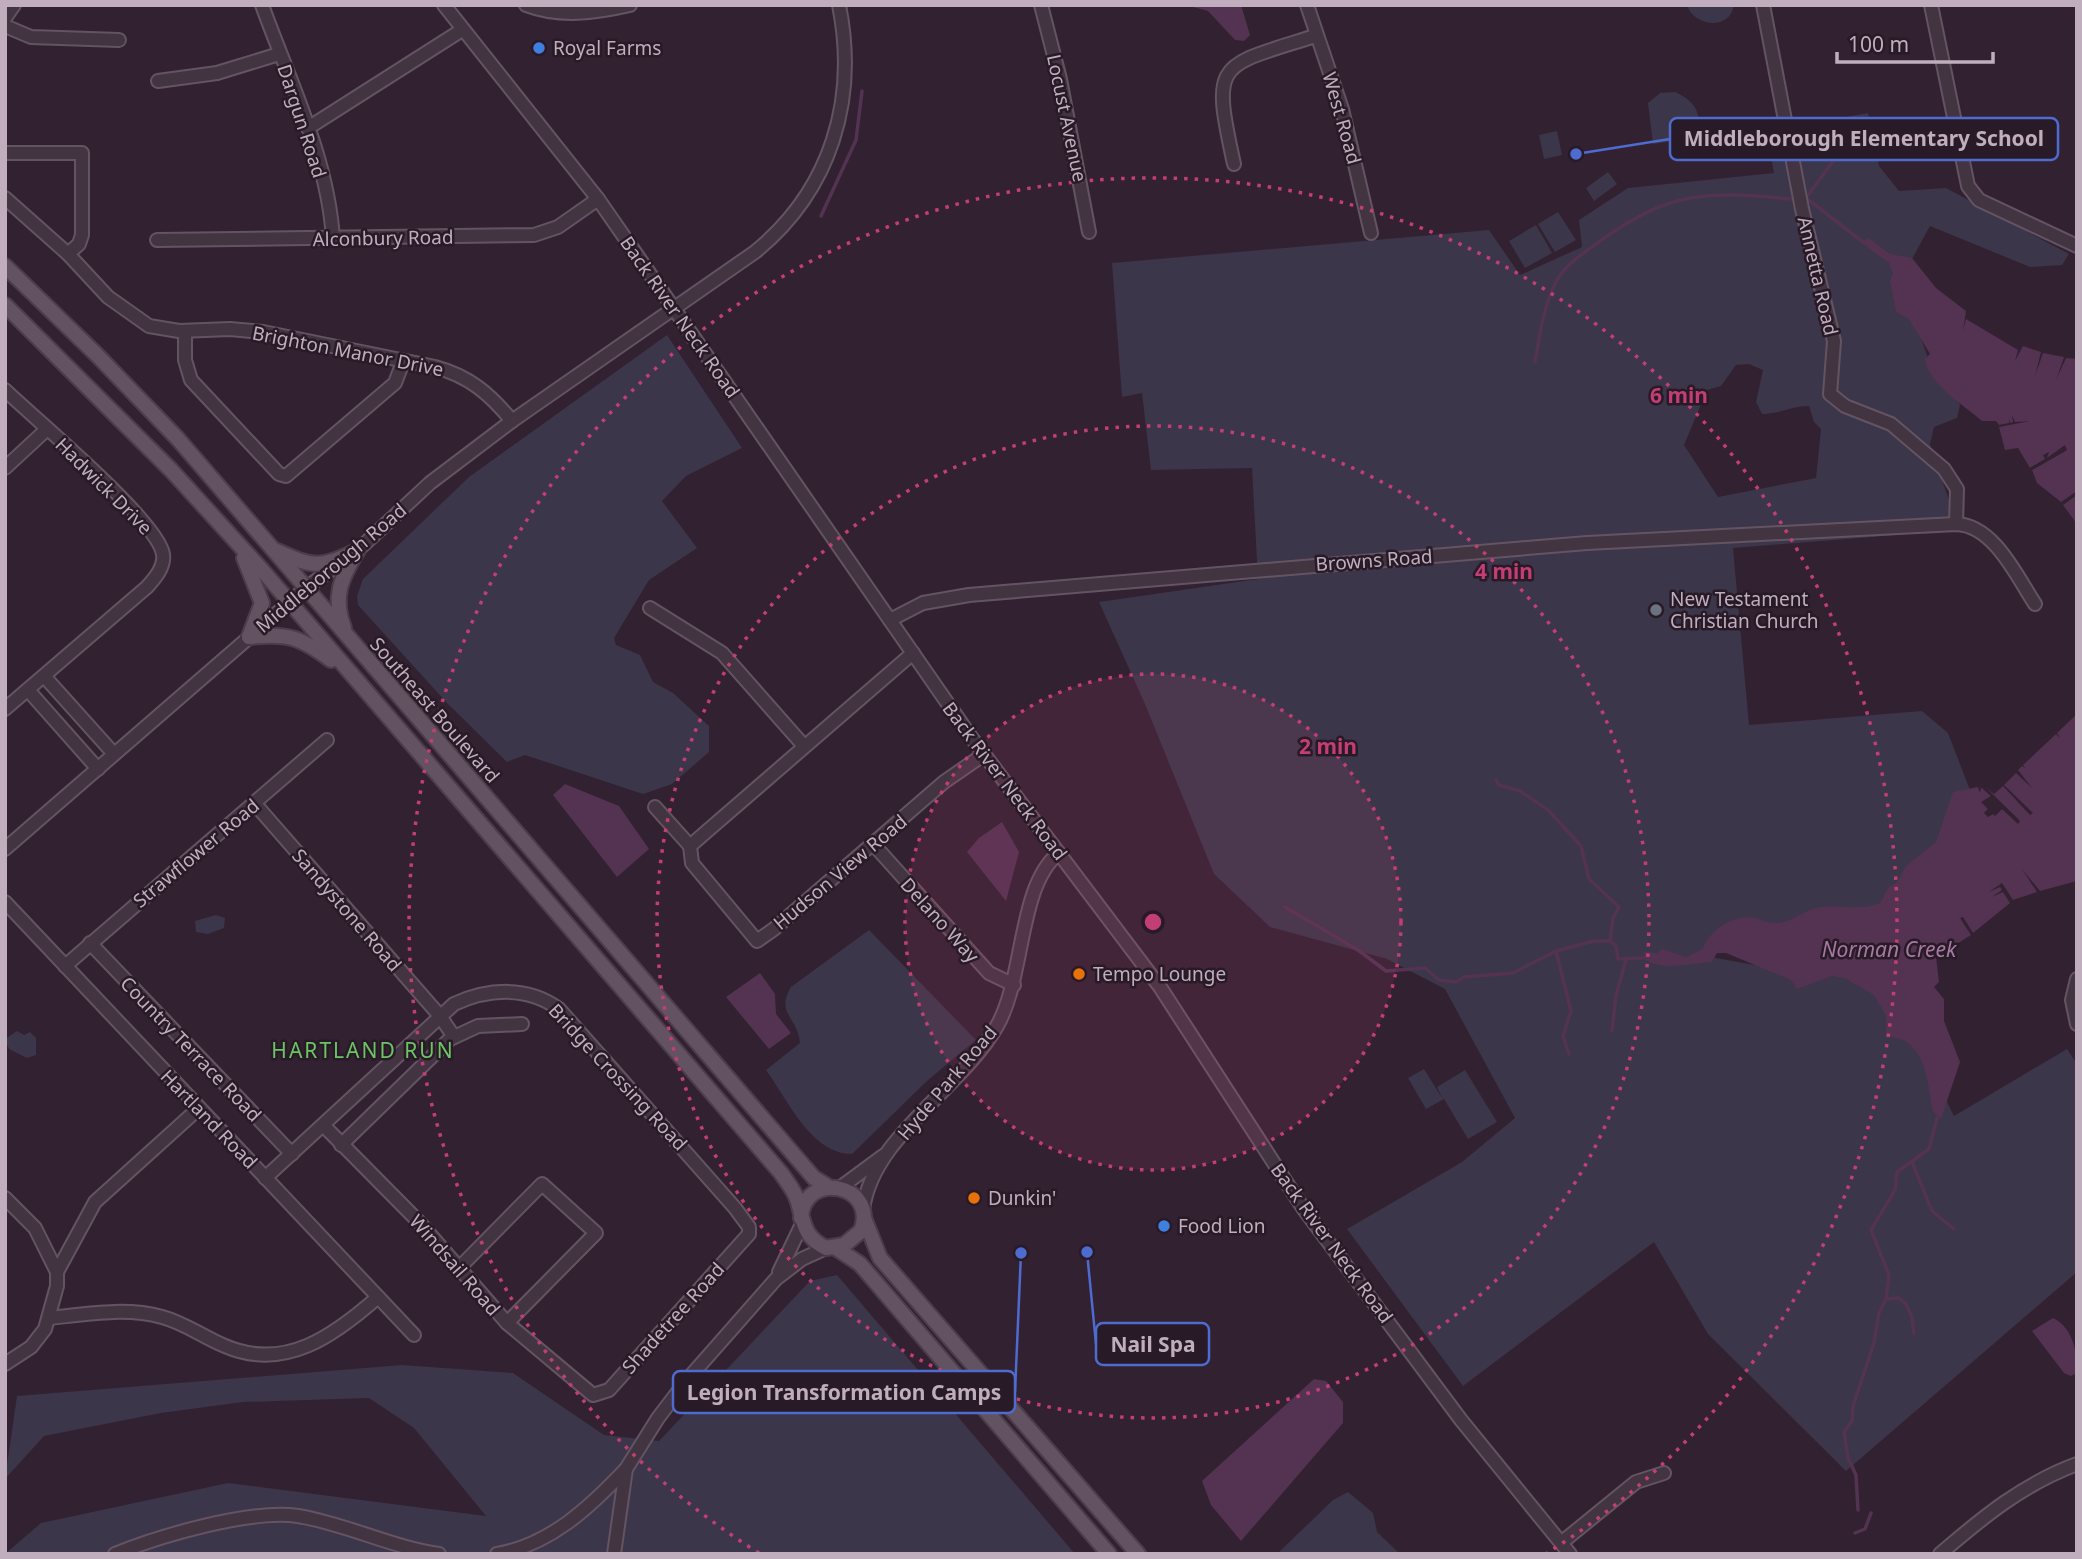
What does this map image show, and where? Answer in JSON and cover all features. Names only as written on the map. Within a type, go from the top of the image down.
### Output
[{"type":"main road","name":"Southeast Boulevard","points":[[5,266],[160,420],[814,1178],[834,1186]]},
{"type":"main road","points":[[5,305],[171,470],[231,535],[781,1172],[798,1200],[802,1221],[815,1242],[860,1264],[1110,1554]]},
{"type":"main road","points":[[231,535],[253,575],[262,603],[249,638],[287,635],[302,640],[348,672]]},
{"type":"main road","points":[[273,550],[308,565],[333,563],[358,550]]},
{"type":"main road","points":[[349,639],[338,612],[338,590],[358,550]]},
{"type":"main road","points":[[802,1221],[806,1201],[815,1191],[834,1186],[854,1194],[880,1258],[1138,1554]]},
{"type":"main road","points":[[831,1248],[861,1231],[863,1214]]},
{"type":"street","points":[[5,18],[13,5]]},
{"type":"street","name":"Dargun Road","points":[[261,5],[308,128],[324,189],[333,239]]},
{"type":"street","name":"Back River Neck Road","points":[[444,5],[461,30],[598,199],[983,755],[1172,1003],[1303,1208],[1461,1420],[1570,1554]]},
{"type":"street","points":[[526,5],[577,13],[630,5]]},
{"type":"street","name":"Middleborough Road","points":[[5,849],[306,588],[358,550],[430,482],[512,421],[772,239],[815,185],[825,166],[842,112],[846,60],[839,5]]},
{"type":"street","name":"Locust Avenue","points":[[1041,5],[1060,79],[1089,232]]},
{"type":"street","name":"West Road","points":[[1307,5],[1315,36],[1342,109],[1371,233]]},
{"type":"street","name":"Annetta Road","points":[[1763,5],[1802,209],[1834,341],[1830,394],[1845,406],[1891,424],[1944,469],[1956,489],[1956,524]]},
{"type":"street","points":[[1931,5],[1968,186],[1979,200],[2077,246]]},
{"type":"street","points":[[5,26],[31,37],[119,40]]},
{"type":"street","points":[[308,128],[461,30]]},
{"type":"street","points":[[1234,164],[1221,95],[1227,73],[1242,60],[1315,36]]},
{"type":"street","points":[[158,81],[216,73],[279,54]]},
{"type":"street","points":[[5,153],[82,153],[82,235],[79,244],[68,254]]},
{"type":"street","name":"Brighton Manor Drive","points":[[5,198],[68,254],[108,297],[140,322],[155,328],[185,331],[230,329],[263,332],[460,375],[494,399],[512,421]]},
{"type":"street","name":"Alconbury Road","points":[[157,240],[534,235],[558,228],[598,199]]},
{"type":"street","points":[[185,331],[185,360],[191,380],[279,474],[286,477],[395,383],[403,362]]},
{"type":"street","name":"Hadwick Drive","points":[[5,390],[46,430],[71,449],[152,532],[163,561],[147,587],[44,676]]},
{"type":"street","points":[[5,468],[46,430]]},
{"type":"street","name":"Browns Road","points":[[890,620],[923,603],[969,595],[1587,543],[1956,524],[1972,528],[1989,539],[2035,604]]},
{"type":"street","points":[[650,608],[722,653],[804,746]]},
{"type":"street","points":[[690,846],[913,653]]},
{"type":"street","points":[[5,709],[44,676],[114,754]]},
{"type":"street","points":[[28,690],[98,769]]},
{"type":"street","name":"Strawflower Road","points":[[65,966],[327,740]]},
{"type":"street","name":"Hudson View Road","points":[[655,807],[690,846],[692,863],[757,941],[874,845],[944,782],[983,755]]},
{"type":"street","name":"Sandystone Road","points":[[255,804],[440,1016],[454,1037]]},
{"type":"street","name":"Delano Way","points":[[874,845],[989,973],[1014,985]]},
{"type":"street","name":"Hyde Park Road","points":[[863,1214],[866,1193],[886,1154],[990,1038],[1014,985],[1037,880],[1048,862],[1059,853]]},
{"type":"street","name":"Hartland Road","points":[[5,902],[414,1335]]},
{"type":"street","name":"Country Terrace Road","points":[[90,943],[292,1154]]},
{"type":"street","points":[[2077,979],[2072,1000],[2077,1024]]},
{"type":"street","name":"Bridge Crossing Road","points":[[265,1178],[454,1004],[488,993],[521,992],[548,1001],[698,1165],[744,1220],[749,1234]]},
{"type":"street","points":[[341,1145],[454,1037],[486,1024],[522,1024]]},
{"type":"street","points":[[5,1364],[31,1347],[45,1329],[50,1318],[57,1272],[95,1202],[198,1109]]},
{"type":"street","name":"Windsail Road","points":[[324,1126],[421,1223],[507,1323],[593,1395]]},
{"type":"street","name":"Hyde Park Road","points":[[834,1186],[886,1154]]},
{"type":"street","points":[[459,1268],[542,1184],[596,1233],[507,1323]]},
{"type":"street","points":[[5,1198],[35,1228],[57,1272]]},
{"type":"street","points":[[776,1279],[802,1221]]},
{"type":"street","name":"Shadetree Road","points":[[593,1395],[609,1390],[749,1234]]},
{"type":"street","points":[[497,1554],[520,1548],[557,1531],[626,1469],[687,1380],[776,1279],[802,1259],[831,1248]]},
{"type":"street","points":[[50,1318],[124,1312],[148,1314],[185,1325],[229,1348],[266,1356],[311,1346],[347,1324],[378,1297]]},
{"type":"street","points":[[1940,1554],[2001,1502],[2028,1486],[2077,1465]]},
{"type":"street","points":[[614,1554],[626,1469]]},
{"type":"street","points":[[1561,1543],[1636,1482],[1664,1473]]},
{"type":"street","points":[[114,1554],[209,1526],[284,1515],[318,1521],[439,1554]]},
{"type":"shaded area","points":[[1687,5],[1734,5],[1726,19],[1712,23],[1697,18]]},
{"type":"shaded area","points":[[1675,92],[1688,100],[1696,110],[1699,123],[1695,138],[1653,144],[1648,103],[1660,93]]},
{"type":"shaded area","points":[[1868,113],[1879,166],[1899,191],[1946,188],[2069,254],[2062,265],[2030,267],[1930,226],[1900,281],[1931,366],[1948,385],[1960,405],[1957,418],[1934,427],[1930,444],[1959,530],[1733,548],[1749,725],[1922,711],[1948,733],[1970,790],[1939,844],[1875,911],[1699,955],[1766,967],[1848,966],[1890,1003],[1954,1116],[2067,1049],[2077,1064],[2077,1272],[1846,1471],[1708,1334],[1654,1242],[1463,1386],[1347,1229],[1462,1162],[1515,1118],[1445,989],[1387,959],[1270,927],[1214,874],[1145,704],[1099,602],[1258,579],[1252,468],[1151,470],[1142,393],[1122,397],[1112,263],[1489,230],[1520,275],[1582,247],[1579,220],[1628,188],[1774,173],[1766,132]],"holes":[[[1749,364],[1763,370],[1756,402],[1762,414],[1809,406],[1814,422],[1821,429],[1816,478],[1718,497],[1684,445],[1707,390],[1721,386],[1736,365]]]},
{"type":"shaded area","points":[[1557,131],[1562,155],[1544,159],[1539,135]]},
{"type":"shaded area","points":[[1608,172],[1617,184],[1594,201],[1586,188]]},
{"type":"shaded area","points":[[1558,212],[1576,240],[1555,252],[1538,224]]},
{"type":"shaded area","points":[[1536,225],[1552,253],[1525,268],[1509,241]]},
{"type":"shaded area","points":[[667,335],[742,448],[686,476],[662,501],[697,548],[649,580],[614,638],[616,645],[640,655],[653,682],[673,693],[709,726],[709,752],[672,784],[643,794],[525,755],[507,762],[447,703],[358,605],[357,596],[363,579],[469,477]]},
{"type":"shaded area","points":[[216,915],[225,918],[224,928],[208,934],[196,932],[195,921]]},
{"type":"shaded area","points":[[869,930],[976,1040],[928,1080],[852,1154],[837,1152],[813,1135],[792,1110],[766,1070],[800,1043],[796,1027],[786,1010],[785,1003],[791,987]]},
{"type":"shaded area","points":[[17,1031],[24,1035],[30,1032],[36,1038],[36,1055],[27,1058],[9,1049],[5,1039]]},
{"type":"shaded area","points":[[1424,1069],[1442,1098],[1437,1087],[1465,1070],[1497,1122],[1468,1139],[1444,1099],[1426,1109],[1408,1078]]},
{"type":"shaded area","points":[[837,1275],[1075,1554],[5,1554],[41,1523],[228,1483],[486,1516],[414,1428],[369,1398],[243,1402],[161,1413],[44,1436],[5,1479],[17,1396],[402,1365],[513,1373],[604,1435],[659,1441],[810,1281]]},
{"type":"shaded area","points":[[1348,1492],[1373,1513],[1377,1532],[1400,1554],[1277,1554],[1333,1500]]},
{"type":"water","points":[[1186,5],[1241,5],[1250,35],[1244,41],[1235,40],[1208,11]]},
{"type":"water","points":[[1869,238],[1890,254],[1912,258],[1936,288],[1966,311],[1963,331],[1966,319],[2018,350],[2015,361],[2023,346],[2041,352],[2035,376],[2043,353],[2064,357],[2056,380],[2066,358],[2077,359],[2077,491],[2061,502],[2037,483],[2032,470],[2067,450],[2047,458],[2044,455],[2046,459],[2030,468],[2018,448],[2005,450],[1999,427],[2030,421],[2015,422],[2012,415],[2013,422],[2010,423],[2009,419],[2009,423],[1999,425],[1996,421],[1982,421],[1940,386],[1925,359],[1930,354],[1909,319],[1896,312],[1890,281],[1893,273],[1889,263],[1864,245],[1863,241]]},
{"type":"water","points":[[2077,495],[2077,524],[2063,505]]},
{"type":"water","name":"Norman Creek","points":[[2077,714],[2077,881],[2040,891],[2022,869],[2037,892],[2013,900],[2002,883],[1989,892],[2000,887],[2002,890],[1992,897],[2003,892],[2010,903],[1973,933],[1963,917],[1960,918],[1971,935],[1936,957],[1939,982],[1934,987],[1944,999],[1944,1021],[1960,1062],[1941,1119],[1933,1112],[1926,1074],[1919,1056],[1907,1042],[1886,1033],[1886,1016],[1874,995],[1844,978],[1832,976],[1797,989],[1791,980],[1726,953],[1717,953],[1712,962],[1676,966],[1658,965],[1643,958],[1644,952],[1657,953],[1662,949],[1686,957],[1703,949],[1716,930],[1738,918],[1780,923],[1818,908],[1863,907],[1880,903],[1906,866],[1936,842],[1953,792],[1978,787],[1980,793],[1981,787],[1991,796],[1982,802],[1988,809],[1988,817],[2002,809],[2020,821],[1984,786],[1994,794],[2003,786],[2030,815],[2033,813],[2004,785],[2016,773],[2032,788],[2018,770],[2022,766],[2025,768],[2023,765],[2056,734],[2060,738],[2057,733]]},
{"type":"water","points":[[565,784],[619,806],[649,849],[617,877],[553,795]]},
{"type":"water","points":[[1002,822],[1019,852],[1006,901],[967,852],[979,838]]},
{"type":"water","points":[[760,973],[775,994],[776,1014],[791,1033],[769,1049],[726,997]]},
{"type":"water","points":[[2053,1318],[2066,1328],[2073,1342],[2077,1373],[2071,1376],[2064,1373],[2032,1331]]},
{"type":"water","points":[[1314,1379],[1326,1381],[1343,1402],[1343,1423],[1241,1541],[1211,1505],[1202,1481]]},
{"type":"pier","points":[[2065,445],[2067,450],[2032,470],[2030,468],[2045,459],[2043,455],[2049,452],[2047,458]]},
{"type":"pier","points":[[1984,786],[2020,821],[2018,824],[2002,809],[1995,816],[1992,813],[1988,817],[1984,813],[1988,809],[1981,802],[1991,796],[1981,787]]},
{"type":"waterway","points":[[821,216],[856,140],[862,91]]},
{"type":"waterway","points":[[1863,242],[1806,198],[1850,138],[1866,122]]},
{"type":"waterway","points":[[1535,362],[1545,310],[1557,280],[1577,258],[1625,224],[1670,203],[1691,198],[1736,195],[1791,199]]},
{"type":"waterway","points":[[1496,780],[1499,785],[1520,791],[1548,810],[1581,846],[1589,879],[1619,907],[1613,918],[1610,941],[1616,946],[1618,959],[1643,958]]},
{"type":"waterway","points":[[1285,907],[1358,950],[1386,971],[1425,968],[1439,980],[1456,982],[1464,977],[1513,973],[1556,951],[1594,941],[1610,941]]},
{"type":"waterway","points":[[1556,951],[1571,1011],[1563,1036],[1569,1054]]},
{"type":"waterway","points":[[1612,1031],[1616,995],[1626,960]]},
{"type":"waterway","points":[[1858,1510],[1856,1475],[1848,1458],[1844,1432],[1852,1421],[1853,1406],[1874,1343],[1879,1313],[1886,1299],[1889,1275],[1871,1230],[1895,1190],[1897,1172],[1929,1149],[1937,1118]]},
{"type":"waterway","points":[[1912,1162],[1932,1211],[1954,1229]]},
{"type":"waterway","points":[[1886,1299],[1899,1298],[1906,1304],[1912,1317],[1914,1334]]},
{"type":"waterway","points":[[1855,1533],[1865,1529],[1871,1513]]},
{"type":"place","name":"Royal Farms","points":[[539,48]]},
{"type":"place","name":"Middleborough Elementary School","points":[[1576,154]]},
{"type":"place","name":"New Testament Christian Church","points":[[1656,610]]},
{"type":"place","name":"Tempo Lounge","points":[[1079,974]]},
{"type":"place","name":"Dunkin'","points":[[974,1198]]},
{"type":"place","name":"Food Lion","points":[[1164,1226]]},
{"type":"place","name":"Nail Spa","points":[[1087,1252]]},
{"type":"place","name":"Legion Transformation Camps","points":[[1021,1253]]},
{"type":"district","name":"HARTLAND RUN","points":[[363,1051]]}]
